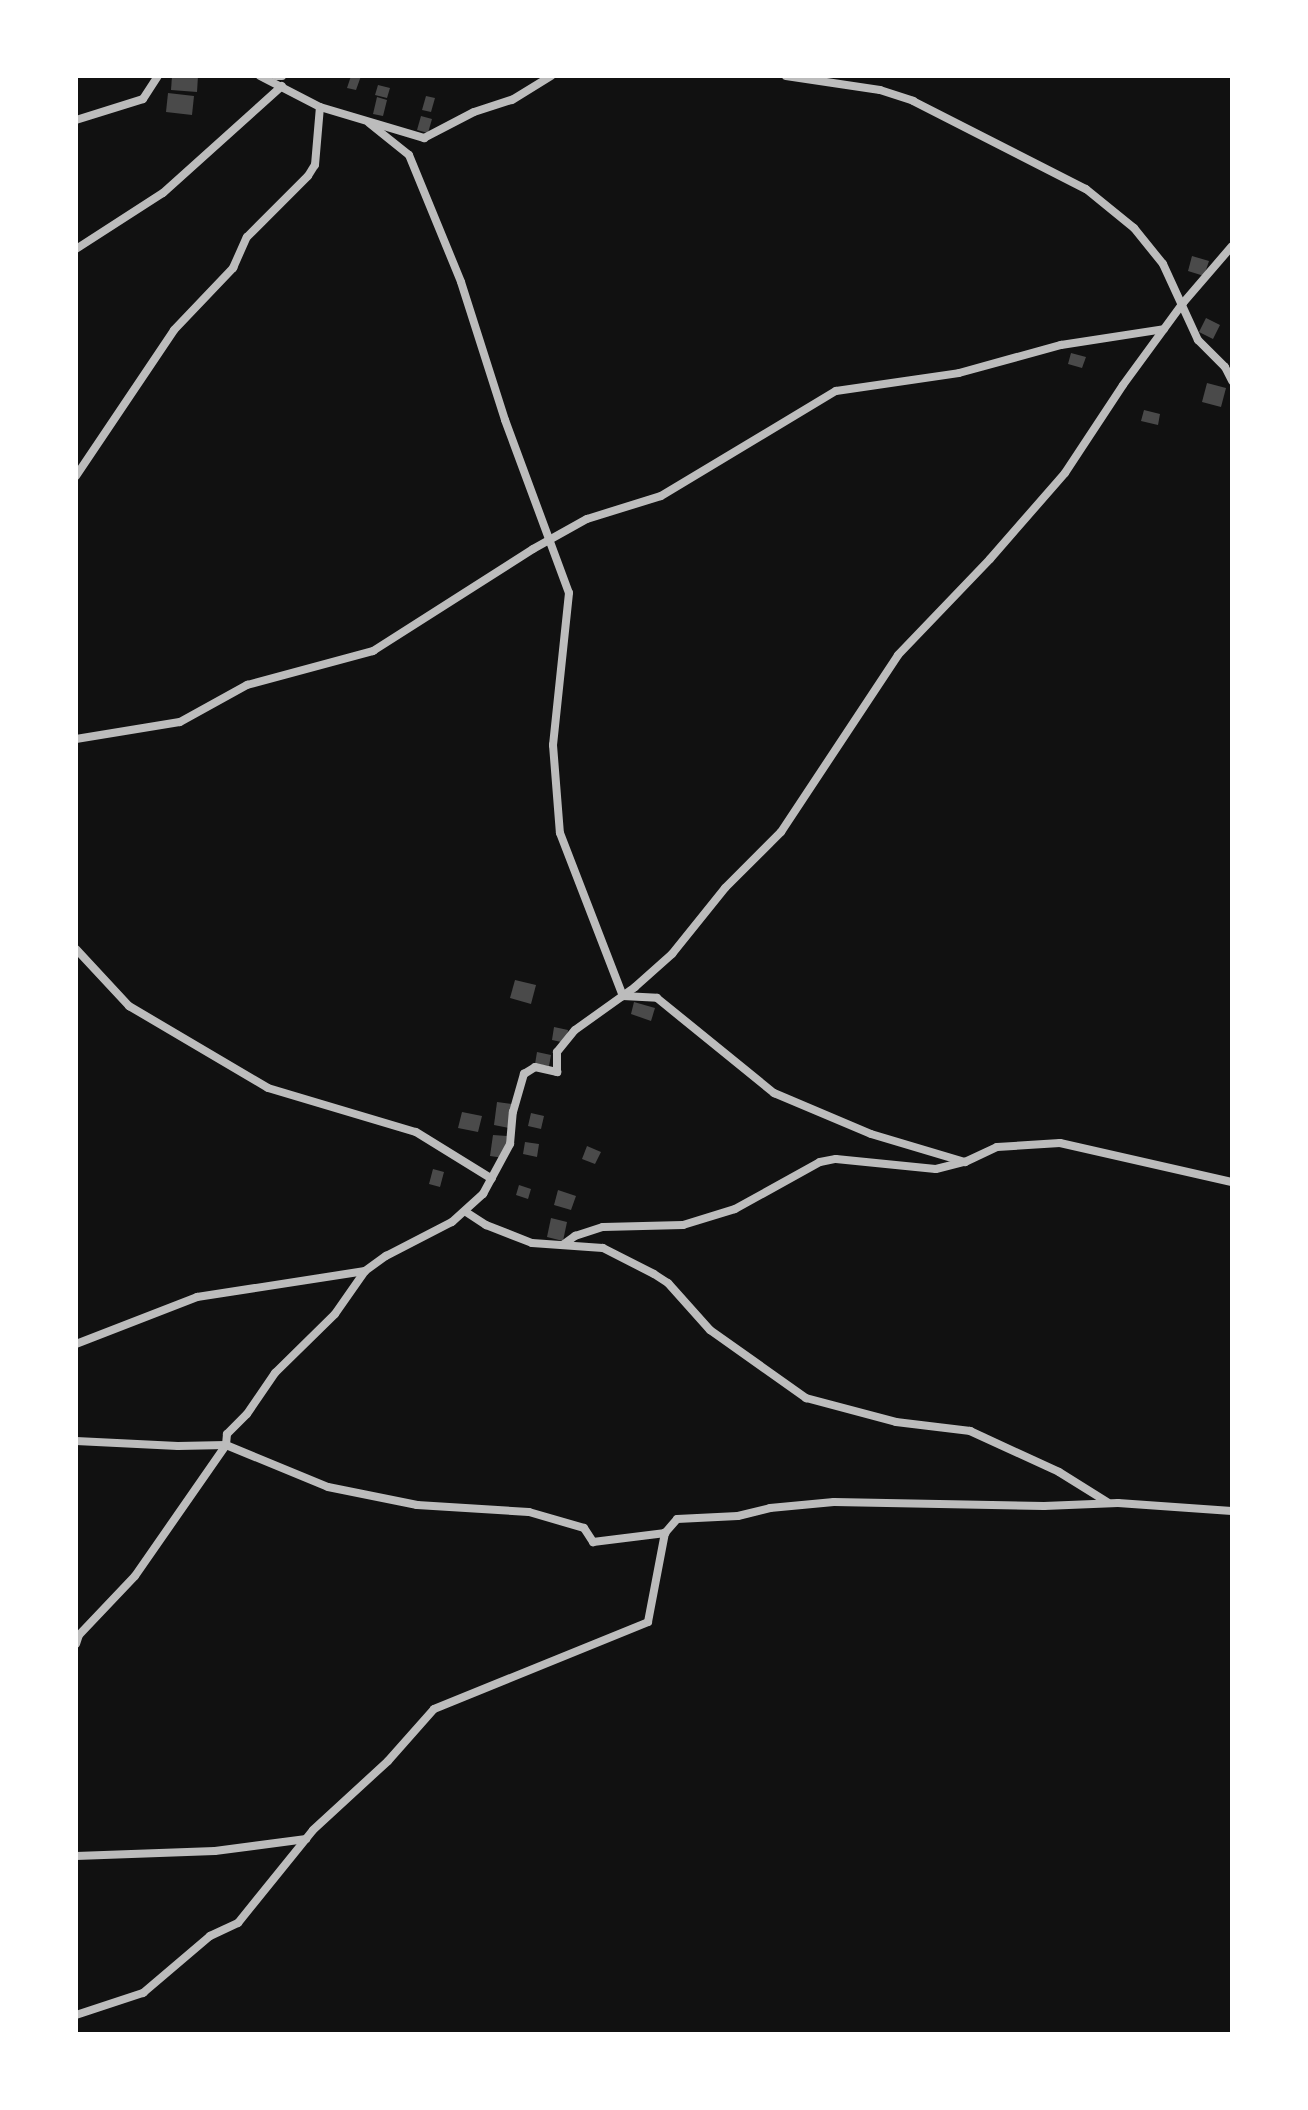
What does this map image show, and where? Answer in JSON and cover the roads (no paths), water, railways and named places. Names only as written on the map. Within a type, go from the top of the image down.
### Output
[{"type":"street","points":[[76,120],[143,99],[158,76]]},
{"type":"street","points":[[260,76],[280,79],[320,107],[424,138],[474,112],[512,100],[551,76]]},
{"type":"street","points":[[786,76],[880,90],[913,101],[1086,189],[1134,228],[1151,248],[1183,303],[1198,340],[1225,367],[1232,381]]},
{"type":"street","points":[[76,249],[163,193],[280,79]]},
{"type":"street","points":[[76,476],[168,337],[233,268],[247,237],[308,176],[315,165],[320,107]]},
{"type":"street","points":[[369,123],[409,155],[461,282],[505,420],[569,593],[553,745],[560,833],[623,996]]},
{"type":"street","points":[[76,1344],[197,1297],[365,1271],[466,1212],[492,1179],[510,1144],[513,1112],[524,1074],[535,1067],[557,1072],[557,1052],[575,1030],[623,996],[672,954],[725,888],[781,832],[898,655],[990,559],[1065,473],[1183,303],[1232,246]]},
{"type":"street","points":[[76,739],[180,722],[247,685],[373,651],[550,539],[587,519],[661,496],[836,391],[959,373],[1061,345],[1164,329]]},
{"type":"street","points":[[76,949],[129,1006],[268,1088],[416,1132],[492,1179]]},
{"type":"street","points":[[623,996],[657,998],[774,1093],[871,1134],[965,1162]]},
{"type":"street","points":[[563,1245],[575,1236],[603,1227],[683,1225],[723,1213],[756,1201],[820,1162],[836,1159],[918,1169],[944,1168],[997,1147],[1060,1143],[1232,1182]]},
{"type":"street","points":[[466,1212],[486,1225],[532,1243],[603,1248],[654,1274],[674,1289],[710,1330],[806,1398],[896,1422],[970,1431],[1059,1472],[1108,1503]]},
{"type":"street","points":[[76,1644],[79,1635],[135,1576],[226,1445],[227,1434],[247,1414],[275,1373],[335,1314],[365,1271]]},
{"type":"street","points":[[76,1441],[226,1445],[328,1487],[417,1505],[529,1512],[584,1528],[593,1542],[665,1533]]},
{"type":"street","points":[[76,2015],[143,1993],[210,1936],[238,1923],[306,1839],[388,1761],[434,1709],[648,1622],[665,1533],[677,1519],[738,1516],[770,1508],[834,1502],[1044,1506],[1108,1503],[1232,1511]]},
{"type":"street","points":[[76,1856],[215,1851],[306,1839]]}]
